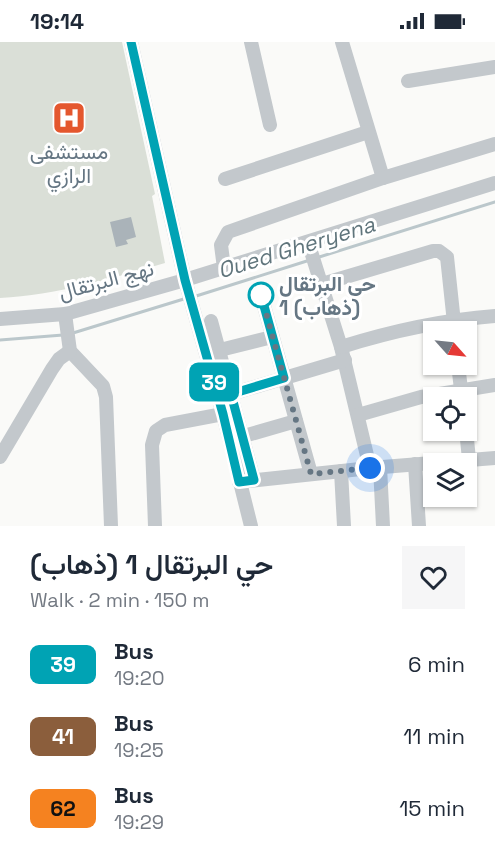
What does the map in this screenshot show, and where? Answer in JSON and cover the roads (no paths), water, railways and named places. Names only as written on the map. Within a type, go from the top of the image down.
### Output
[{"type":"street","points":[[131,42],[186,285],[220,350],[254,480]]},
{"type":"street","points":[[250,42],[270,125]]},
{"type":"street","points":[[342,42],[383,178]]},
{"type":"street","points":[[408,81],[495,67]]},
{"type":"street","points":[[225,179],[368,132]]},
{"type":"street","points":[[224,268],[221,245],[228,232],[383,178],[495,144]]},
{"type":"street","name":"نهج البرتقال","points":[[0,319],[66,320],[186,285],[224,268],[310,246],[495,183]]},
{"type":"street","points":[[310,246],[375,467],[383,526]]},
{"type":"street","points":[[321,280],[439,251],[447,257],[455,321]]},
{"type":"street","points":[[261,295],[311,474]]},
{"type":"street","points":[[473,321],[495,316]]},
{"type":"street","points":[[66,320],[70,350],[103,386],[106,397],[111,526]]},
{"type":"street","points":[[205,322],[223,414],[251,526]]},
{"type":"street","points":[[231,394],[284,378],[397,330],[423,328]]},
{"type":"street","points":[[220,350],[272,337]]},
{"type":"street","points":[[0,456],[52,369],[70,350]]},
{"type":"street","points":[[477,390],[495,385]]},
{"type":"street","points":[[358,415],[423,397]]},
{"type":"street","points":[[155,526],[152,445],[156,431],[165,425],[223,414]]},
{"type":"street","points":[[244,436],[296,421]]},
{"type":"street","points":[[477,459],[495,458]]},
{"type":"street","points":[[239,482],[423,463]]},
{"type":"street","points":[[415,464],[419,526]]},
{"type":"street","points":[[341,471],[344,526]]},
{"type":"waterway","name":"Oued Gheryena","points":[[316,258],[495,202]]},
{"type":"waterway","name":"Oued Gheryena","points":[[193,297],[310,260]]},
{"type":"waterway","name":"Oued Gheryena","points":[[73,333],[187,298]]},
{"type":"waterway","name":"Oued Gheryena","points":[[0,340],[63,335]]},
{"type":"place","name":"مستشفى الرازي","points":[[69,118]]},
{"type":"place","name":"حي البرتقال 1 (ذهاب)","points":[[261,295]]}]
